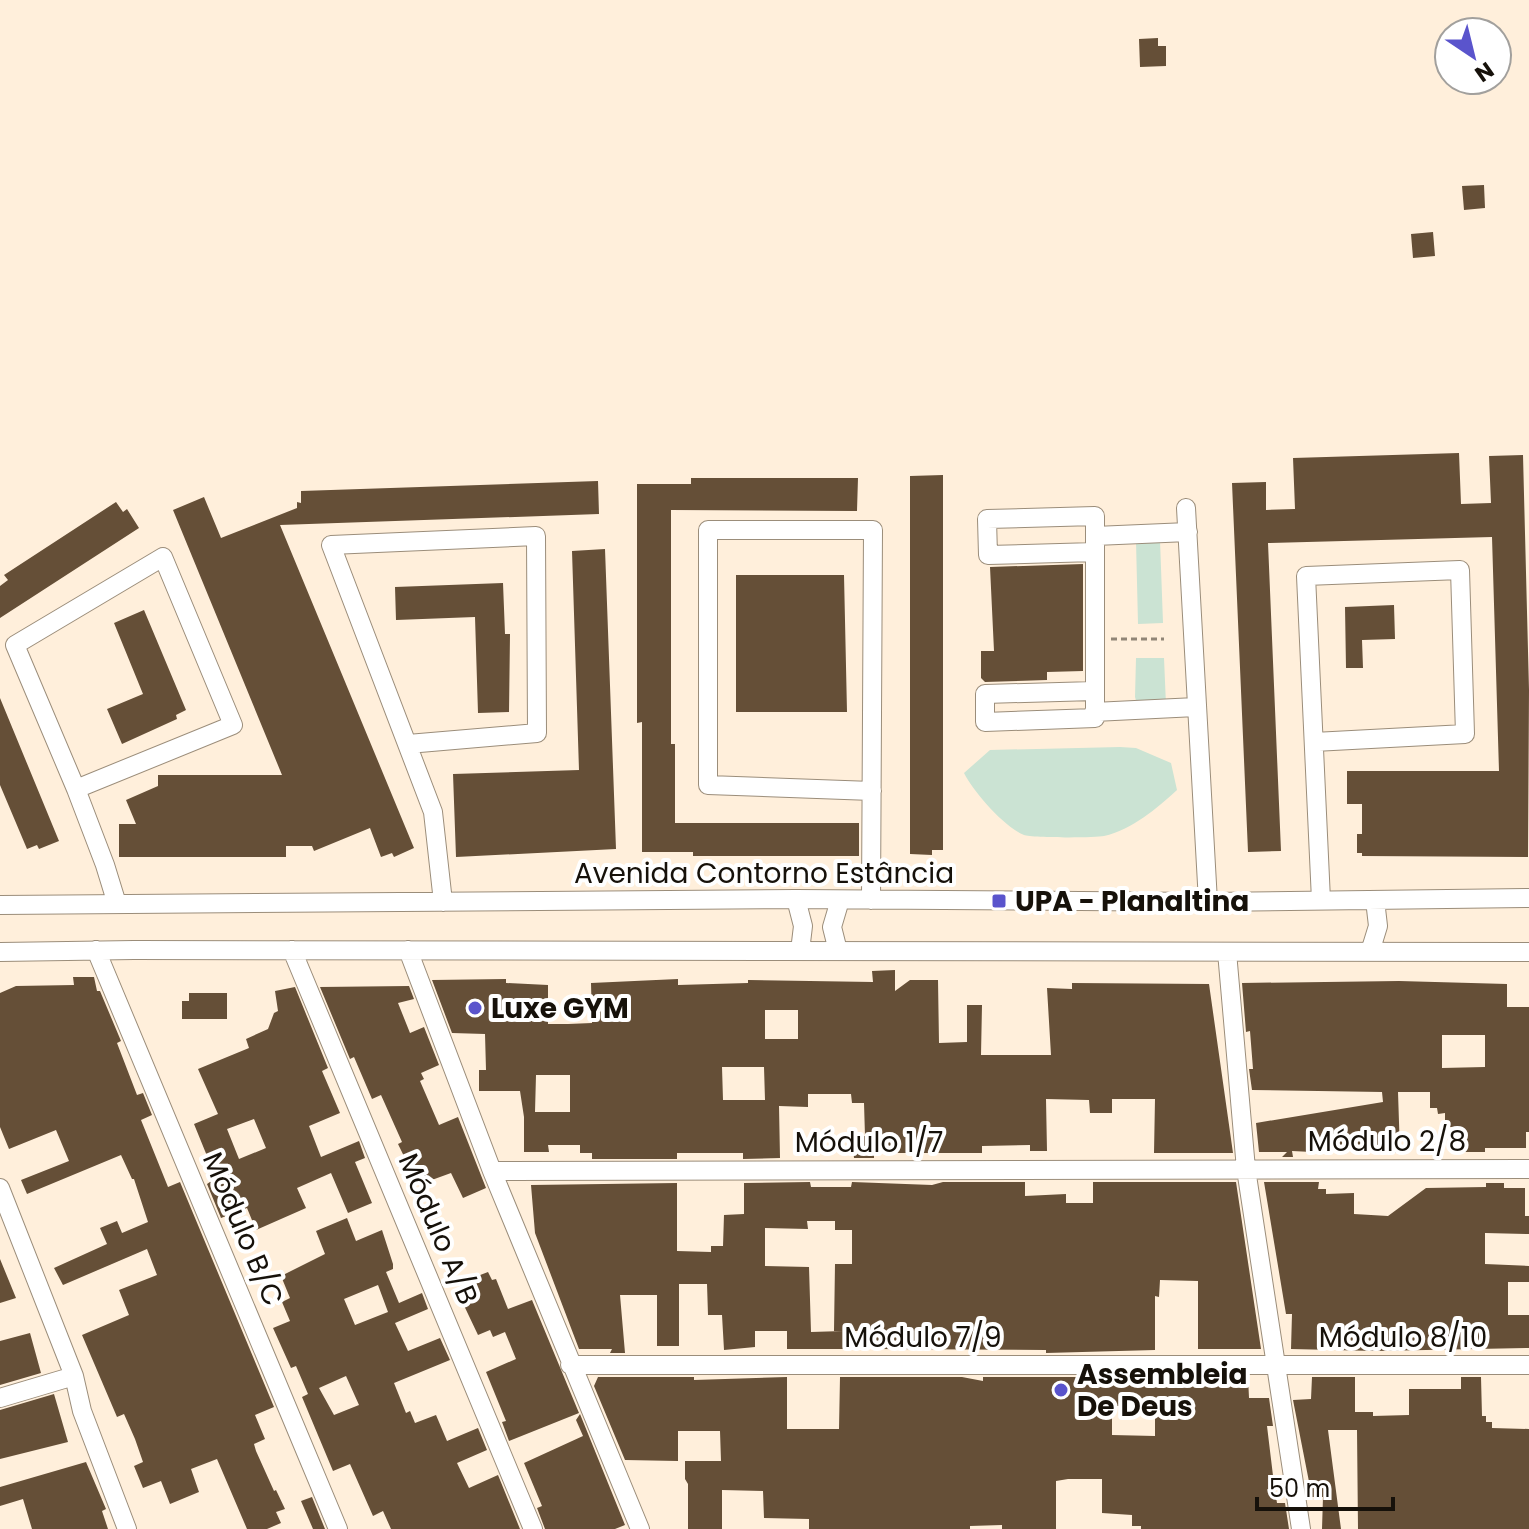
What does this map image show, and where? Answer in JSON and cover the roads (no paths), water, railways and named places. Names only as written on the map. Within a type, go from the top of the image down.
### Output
[{"type":"street","points":[[1186,508],[1208,902]]},
{"type":"street","points":[[1094,691],[985,694],[985,722],[1095,718],[1094,691],[1095,639],[1095,544],[1095,516],[987,519],[988,555],[1095,544],[1188,532]]},
{"type":"street","points":[[871,900],[872,791],[873,530],[708,530],[708,785],[872,791]]},
{"type":"street","points":[[408,744],[537,733],[536,536],[331,545],[433,812],[443,902]]},
{"type":"street","points":[[76,789],[233,725],[163,557],[15,645],[76,789],[117,904]]},
{"type":"street","points":[[1314,742],[1465,734],[1460,570],[1306,576],[1321,900]]},
{"type":"street","points":[[1094,712],[1196,707]]},
{"type":"street","name":"Avenida Contorno Estância","points":[[0,905],[796,899],[1208,902],[1529,898]]},
{"type":"street","points":[[796,899],[803,926],[800,951]]},
{"type":"street","points":[[838,951],[832,927],[840,900]]},
{"type":"street","points":[[1370,952],[1378,926],[1375,900]]},
{"type":"street","name":"Módulo B/C","points":[[96,950],[338,1529]]},
{"type":"street","name":"Módulo A/B","points":[[292,950],[533,1529]]},
{"type":"street","points":[[408,950],[492,1171],[640,1529]]},
{"type":"street","points":[[0,952],[1529,952]]},
{"type":"street","points":[[1227,952],[1246,1169],[1301,1529]]},
{"type":"street","name":"Módulo 1/7","points":[[492,1171],[1246,1169]]},
{"type":"street","name":"Módulo 2/8","points":[[1246,1169],[1529,1169]]},
{"type":"street","points":[[0,1188],[4,1208],[74,1376],[82,1411],[127,1529]]},
{"type":"street","name":"Módulo 7/9","points":[[570,1365],[1276,1364]]},
{"type":"street","name":"Módulo 8/10","points":[[1276,1364],[1529,1365]]},
{"type":"street","points":[[0,1398],[74,1376]]},
{"type":"place","name":"UPA - Planaltina","points":[[999,901]]},
{"type":"place","name":"Luxe GYM","points":[[475,1008]]},
{"type":"place","name":"Assembleia De Deus","points":[[1061,1390]]}]
